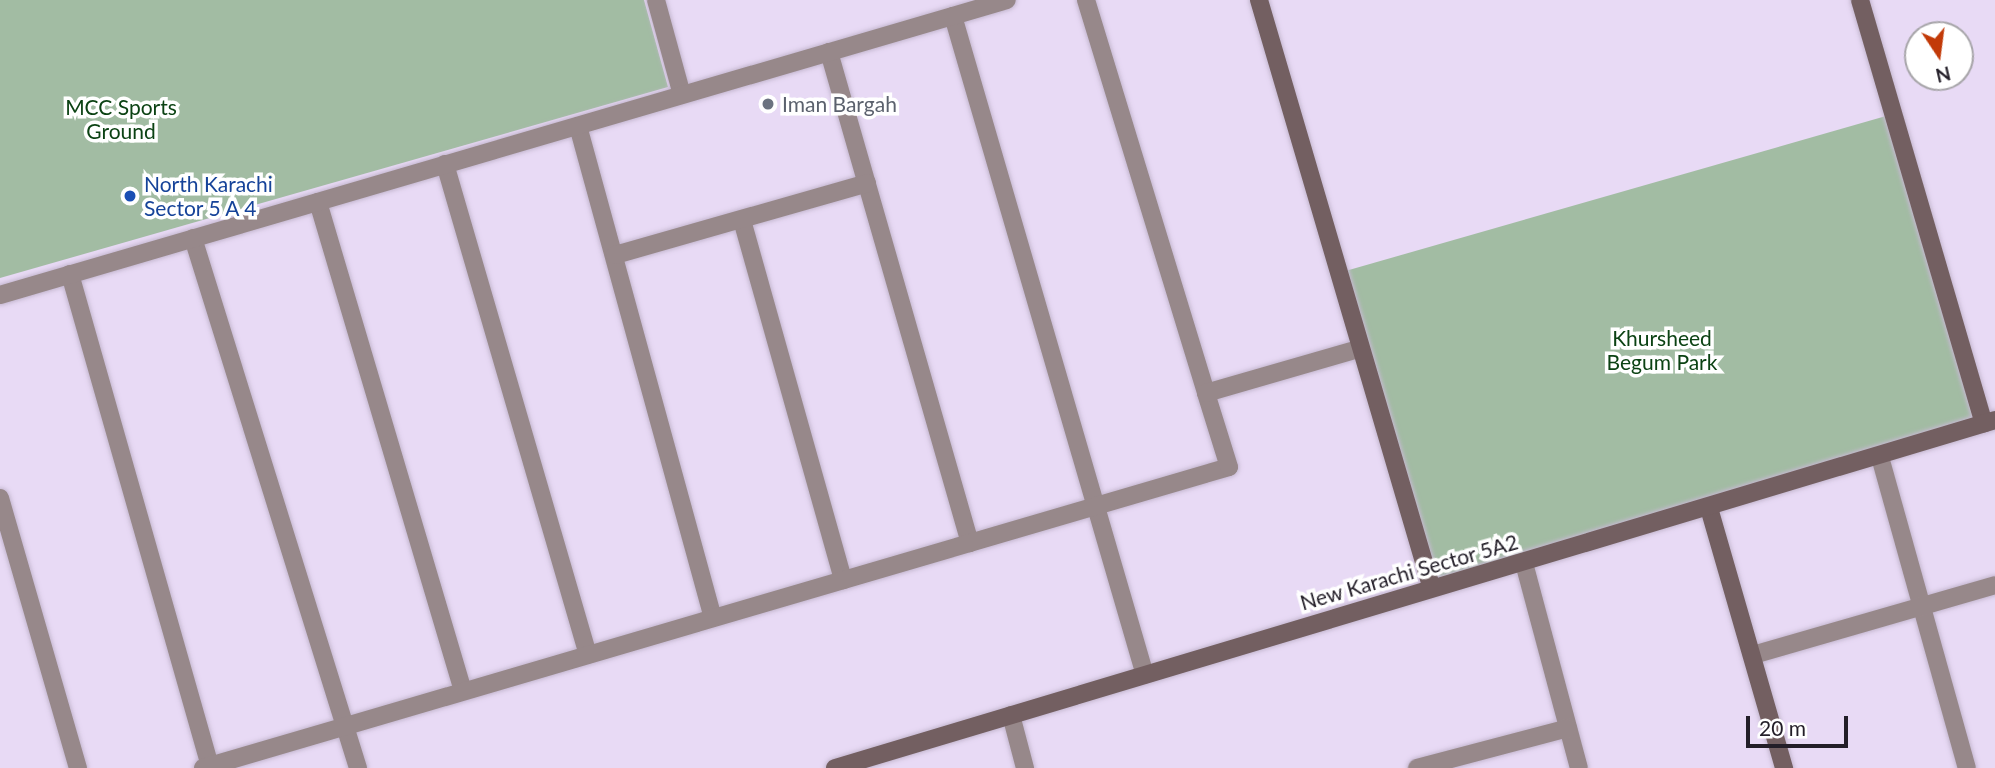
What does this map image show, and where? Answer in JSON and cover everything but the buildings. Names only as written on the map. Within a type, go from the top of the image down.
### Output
[{"type":"street","points":[[656,0],[682,95]]},
{"type":"street","points":[[0,295],[1007,0]]},
{"type":"street","points":[[70,274],[207,767],[1229,467],[1086,0]]},
{"type":"street","points":[[1259,0],[1358,349],[1431,586]]},
{"type":"street","points":[[1860,0],[1990,422]]},
{"type":"street","points":[[953,16],[1145,675]]},
{"type":"street","points":[[829,52],[970,543]]},
{"type":"street","points":[[578,125],[713,618]]},
{"type":"street","points":[[445,164],[588,655]]},
{"type":"street","points":[[615,255],[867,183]]},
{"type":"street","points":[[318,202],[463,691]]},
{"type":"street","points":[[742,220],[843,580]]},
{"type":"street","points":[[193,238],[358,768]]},
{"type":"street","points":[[1206,393],[1358,349]]},
{"type":"street","name":"New Karachi Sector 5A2","points":[[835,768],[1431,586],[1524,563],[1990,422]]},
{"type":"street","points":[[1880,457],[1924,605],[1967,768]]},
{"type":"street","points":[[0,498],[78,768]]},
{"type":"street","points":[[1709,508],[1784,768]]},
{"type":"street","points":[[1524,563],[1579,768]]},
{"type":"street","points":[[1752,655],[1995,585]]},
{"type":"street","points":[[1011,715],[1025,768]]},
{"type":"street","points":[[1417,768],[1447,764],[1568,728]]},
{"type":"green space","name":"MCC Sports Ground","points":[[0,0],[644,0],[668,87],[0,278]]},
{"type":"green space","name":"Khursheed Begum Park","points":[[1893,114],[1982,424],[1428,582],[1339,273]]},
{"type":"place","name":"Iman Bargah","points":[[768,104]]},
{"type":"place","name":"North Karachi Sector 5 A 4","points":[[130,196]]}]
